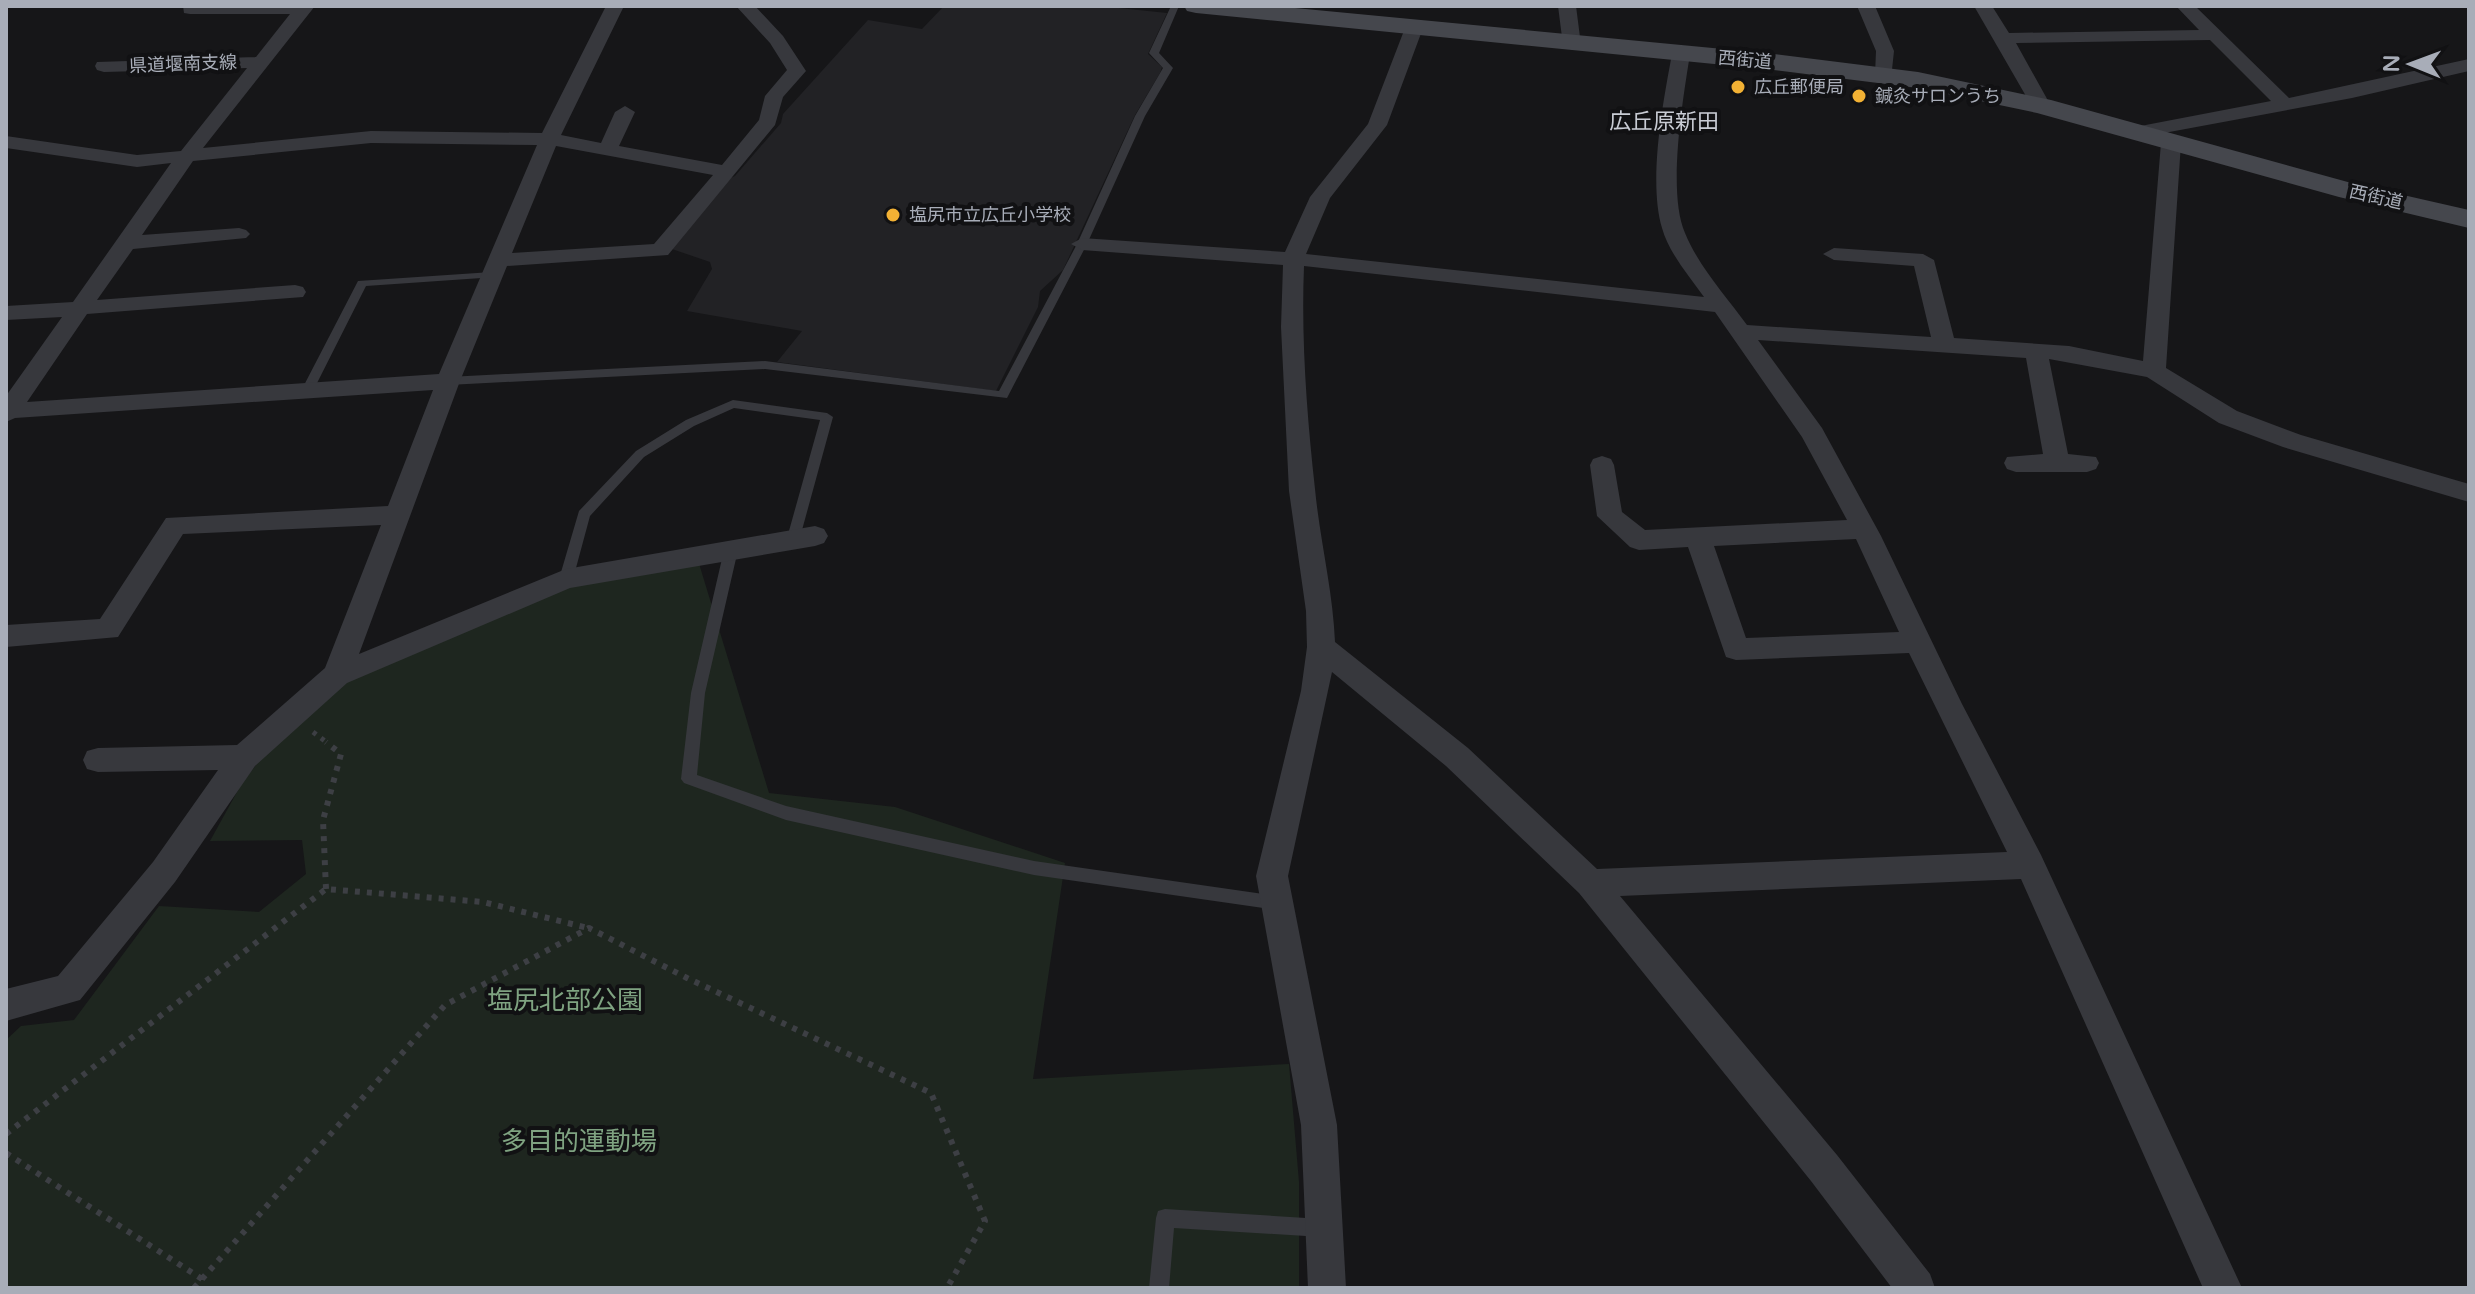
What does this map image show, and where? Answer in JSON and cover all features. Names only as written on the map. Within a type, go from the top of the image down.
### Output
[{"type":"main road","name":"西街道","points":[[1196,6],[1884,75],[1975,90],[2349,191],[2469,219]]},
{"type":"street","points":[[194,6],[190,9],[305,8]]},
{"type":"street","points":[[337,675],[448,381],[549,139],[615,6]]},
{"type":"street","points":[[496,268],[660,250],[768,121],[774,96],[797,71],[777,40],[745,6]]},
{"type":"street","points":[[1567,6],[1572,45]]},
{"type":"street","points":[[1866,6],[1885,51],[1884,75]]},
{"type":"street","points":[[1983,6],[2041,106]]},
{"type":"street","points":[[2185,6],[2283,103]]},
{"type":"street","points":[[7,412],[186,157],[305,8]]},
{"type":"street","points":[[1327,1288],[1319,1125],[1272,876],[1315,691],[1321,647],[1320,611],[1302,491],[1292,327],[1295,259],[1297,245],[1320,197],[1377,125],[1414,28]]},
{"type":"street","points":[[2004,38],[2215,35]]},
{"type":"street","points":[[1681,54],[1670,160],[1671,225],[1686,256],[1813,434],[1864,529],[2030,865],[2223,1288]]},
{"type":"street","name":"県道堰南支線","points":[[104,66],[262,62]]},
{"type":"street","points":[[2137,132],[2352,92],[2469,65]]},
{"type":"street","points":[[607,150],[625,112]]},
{"type":"street","points":[[6,142],[137,161],[371,137],[549,139],[727,172]]},
{"type":"street","points":[[2154,371],[2171,143]]},
{"type":"street","points":[[126,243],[239,234]]},
{"type":"street","points":[[1082,244],[1295,259],[1723,306]]},
{"type":"street","points":[[1834,254],[1923,260],[1944,345]]},
{"type":"street","points":[[6,313],[295,292]]},
{"type":"street","points":[[1743,332],[2069,353],[2154,371],[2228,417],[2292,441],[2469,493]]},
{"type":"street","points":[[2036,351],[2057,463]]},
{"type":"street","points":[[7,412],[448,381]]},
{"type":"street","points":[[2016,463],[2087,463]]},
{"type":"street","points":[[1602,465],[1610,516],[1639,540],[1864,529]]},
{"type":"street","points":[[6,636],[108,629],[175,525],[398,515]]},
{"type":"street","points":[[6,1005],[68,989],[164,872],[244,757],[337,675],[566,579],[804,537]]},
{"type":"street","points":[[1698,537],[1736,649],[1918,642]]},
{"type":"street","points":[[1321,647],[1457,757],[1590,883],[1824,1168],[1916,1288]]},
{"type":"street","points":[[98,760],[244,757]]},
{"type":"street","points":[[1590,883],[2030,865]]},
{"type":"lane","points":[[448,381],[765,365],[1003,395],[1082,244],[1140,116],[1168,68],[1154,53],[1175,6]]},
{"type":"lane","points":[[307,391],[362,283],[496,268]]},
{"type":"lane","points":[[566,579],[584,514],[640,454],[690,423],[733,404],[827,417],[804,537]]},
{"type":"lane","points":[[731,550],[698,693],[689,779],[786,813],[1034,868],[1277,903]]},
{"type":"lane","points":[[1159,1288],[1165,1218],[1324,1228]]},
{"type":"path","points":[[310,730],[341,754],[323,820],[326,889]]},
{"type":"path","points":[[6,1134],[326,889],[483,902],[589,928],[687,978],[931,1093],[985,1221],[947,1288]]},
{"type":"path","points":[[194,1288],[445,1005],[589,928]]},
{"type":"path","points":[[6,1153],[202,1279]]},
{"type":"shaded area","name":"塩尻市立広丘小学校","points":[[944,6],[1100,6],[1167,13],[1148,54],[1162,67],[1160,73],[1135,115],[1063,270],[1040,291],[1038,307],[996,391],[777,362],[802,331],[687,311],[712,269],[710,262],[669,248],[724,181],[735,176],[781,123],[783,114],[868,20],[922,29]]},
{"type":"green space","name":"塩尻北部公園","points":[[697,557],[769,793],[895,807],[1065,863],[1033,1079],[1289,1064],[1299,1182],[1299,1288],[6,1288],[6,1040],[21,1026],[74,1020],[159,906],[259,912],[306,874],[302,840],[210,841],[242,783],[280,734],[339,683],[536,584]]},
{"type":"place","name":"広丘郵便局","points":[[1738,87]]},
{"type":"place","name":"鍼灸サロンうち","points":[[1859,96]]},
{"type":"place","name":"塩尻市立広丘小学校","points":[[893,215]]},
{"type":"district","name":"広丘原新田","points":[[1664,122]]},
{"type":"park label","name":"多目的運動場","points":[[579,1141]]}]
